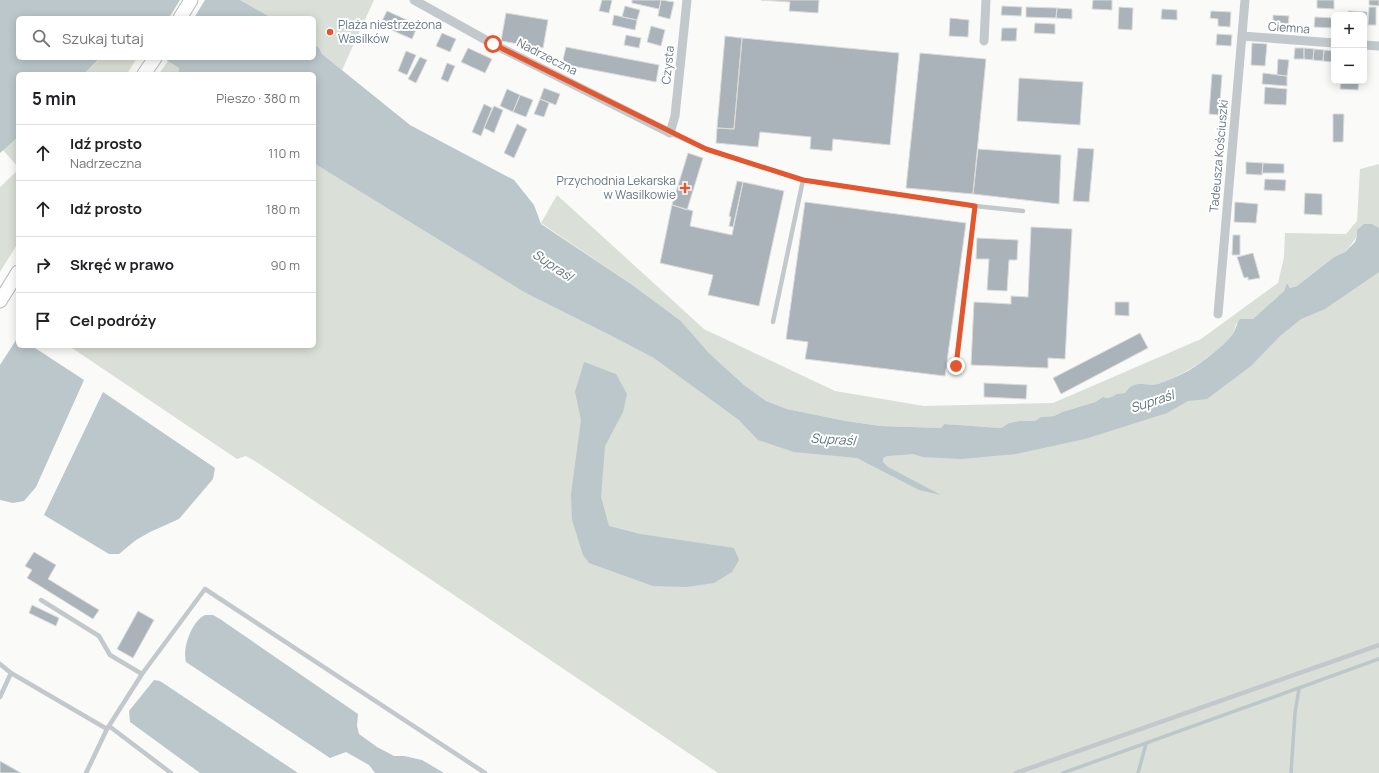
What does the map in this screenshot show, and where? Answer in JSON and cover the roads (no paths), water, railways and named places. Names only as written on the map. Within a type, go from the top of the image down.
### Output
[{"type":"main road","points":[[181,16],[191,0]]},
{"type":"main road","points":[[0,301],[16,275]]},
{"type":"street","name":"Nadrzeczna","points":[[414,0],[493,44],[670,133]]},
{"type":"street","name":"Czysta","points":[[670,133],[674,116],[687,0]]},
{"type":"street","points":[[984,42],[986,0]]},
{"type":"street","name":"Tadeusza Kościuszki","points":[[1218,314],[1246,0]]},
{"type":"street","name":"Ciemna","points":[[1242,36],[1331,43]]},
{"type":"street","points":[[1367,45],[1379,46]]},
{"type":"lane","points":[[670,133],[706,149],[803,180],[975,206],[1023,211]]},
{"type":"lane","points":[[773,322],[803,180]]},
{"type":"lane","points":[[956,366],[975,206]]},
{"type":"lane","points":[[86,773],[108,727],[142,674],[205,589],[484,773]]},
{"type":"lane","points":[[41,600],[99,636],[110,655],[142,674]]},
{"type":"lane","points":[[1016,773],[1379,645]]},
{"type":"lane","points":[[0,664],[11,673],[108,727],[171,773]]},
{"type":"lane","points":[[0,697],[11,673]]},
{"type":"water","points":[[0,0],[240,0],[268,16],[16,16],[16,60],[98,60],[86,72],[16,72],[16,139],[0,153]]},
{"type":"water","name":"Supraśl","points":[[316,46],[322,54],[410,125],[514,180],[534,205],[541,224],[631,284],[681,321],[709,353],[744,385],[766,401],[787,409],[846,421],[881,426],[941,428],[944,424],[1001,428],[1009,423],[1019,421],[1035,421],[1041,417],[1054,416],[1062,412],[1095,402],[1103,397],[1109,398],[1116,394],[1125,393],[1129,388],[1136,384],[1158,384],[1191,369],[1211,355],[1229,339],[1240,319],[1253,319],[1284,291],[1287,283],[1290,288],[1297,286],[1334,257],[1345,252],[1355,242],[1357,230],[1364,224],[1372,224],[1379,228],[1379,272],[1325,309],[1301,319],[1280,336],[1251,366],[1207,399],[1188,401],[1167,413],[1085,439],[1016,454],[961,459],[923,457],[913,454],[887,456],[883,458],[883,462],[888,467],[941,495],[919,490],[857,458],[794,452],[758,440],[739,420],[654,358],[526,293],[316,164],[316,72],[179,72],[179,68],[166,60],[316,60]]},
{"type":"water","points":[[16,340],[16,348],[35,348],[84,380],[36,487],[24,501],[13,503],[0,500],[0,365]]},
{"type":"water","points":[[584,362],[616,374],[627,394],[623,412],[605,446],[601,497],[609,526],[640,534],[734,548],[739,560],[732,572],[714,583],[686,587],[653,586],[589,563],[583,555],[572,520],[571,494],[581,420],[575,392]]},
{"type":"water","points":[[103,392],[215,468],[213,479],[179,519],[136,540],[119,554],[109,554],[44,515]]},
{"type":"water","points":[[205,615],[213,615],[220,619],[358,714],[357,726],[359,734],[377,747],[394,756],[404,756],[422,760],[444,773],[375,773],[369,765],[346,752],[330,758],[186,662],[185,650],[189,636],[196,623]]},
{"type":"water","points":[[154,680],[160,681],[298,773],[200,773],[130,722],[129,711]]},
{"type":"waterway","points":[[1063,773],[1379,659]]},
{"type":"waterway","points":[[1291,773],[1295,713],[1299,689]]},
{"type":"waterway","points":[[1138,773],[1146,744]]},
{"type":"place","name":"Plaża niestrzeżona Wasilków","points":[[330,32]]},
{"type":"place","name":"Przychodnia Lekarska w Wasilkowie","points":[[685,188]]}]
